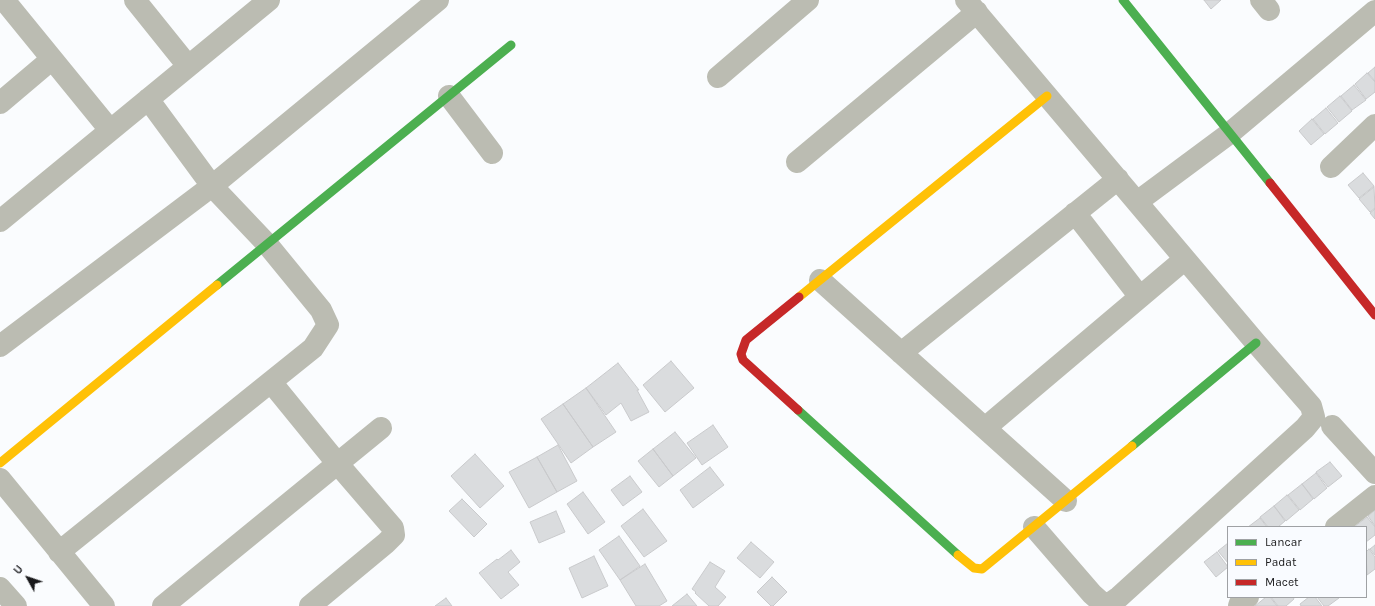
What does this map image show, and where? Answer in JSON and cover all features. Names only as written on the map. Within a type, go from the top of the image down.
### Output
[{"type":"street","points":[[4,0],[110,130]]},
{"type":"street","points":[[135,0],[188,66]]},
{"type":"street","points":[[0,221],[269,0]]},
{"type":"street","points":[[0,346],[212,186],[438,0]]},
{"type":"street","points":[[718,77],[808,0]]},
{"type":"street","points":[[1123,0],[1375,315]]},
{"type":"street","points":[[797,162],[972,6],[1256,343],[1311,406],[1314,416],[1304,428],[1119,597],[1109,604],[1101,602],[1092,594],[1034,527]]},
{"type":"street","points":[[1137,202],[1230,133],[1375,11]]},
{"type":"street","points":[[0,463],[511,45]]},
{"type":"street","points":[[0,103],[52,60]]},
{"type":"street","points":[[449,96],[492,153]]},
{"type":"street","points":[[1047,96],[746,340],[741,354],[743,360],[958,555],[974,568],[982,569],[1256,343]]},
{"type":"street","points":[[59,552],[313,348],[328,325],[321,310],[267,244],[212,186],[148,99]]},
{"type":"street","points":[[1331,166],[1372,135]]},
{"type":"street","points":[[901,353],[1118,179]]},
{"type":"street","points":[[1075,213],[1140,297]]},
{"type":"street","points":[[985,428],[1185,259]]},
{"type":"street","points":[[820,280],[1066,501]]},
{"type":"street","points":[[271,382],[393,528],[394,535],[386,543],[310,606]]},
{"type":"street","points":[[1332,426],[1375,473]]},
{"type":"street","points":[[163,606],[381,428]]},
{"type":"street","points":[[0,479],[104,606]]},
{"type":"street","points":[[1337,526],[1375,496]]},
{"type":"street","points":[[0,588],[16,606]]},
{"type":"street","points":[[1239,606],[1240,603],[1247,598]]},
{"type":"building","points":[[1204,0],[1221,0],[1211,9]]},
{"type":"building","points":[[1375,67],[1375,81],[1368,73]]},
{"type":"building","points":[[1367,73],[1375,82],[1375,92],[1366,99],[1355,84]]},
{"type":"building","points":[[1354,85],[1366,100],[1352,110],[1341,96]]},
{"type":"building","points":[[1340,96],[1352,111],[1339,122],[1327,107]]},
{"type":"building","points":[[1326,108],[1338,123],[1325,134],[1313,119]]},
{"type":"building","points":[[1312,119],[1324,134],[1311,145],[1299,131]]},
{"type":"building","points":[[1363,173],[1374,186],[1359,198],[1348,185]]},
{"type":"building","points":[[1374,187],[1375,208],[1370,212],[1359,199]]},
{"type":"building","points":[[1375,209],[1375,219],[1370,213]]},
{"type":"building","points":[[671,361],[694,388],[665,412],[643,385]]},
{"type":"building","points":[[618,363],[639,390],[637,390],[649,412],[631,421],[621,403],[606,415],[586,388]]},
{"type":"building","points":[[586,388],[616,432],[593,447],[563,404]]},
{"type":"building","points":[[563,404],[593,447],[571,463],[541,419]]},
{"type":"building","points":[[713,425],[728,447],[702,465],[687,443]]},
{"type":"building","points":[[675,432],[696,458],[673,476],[653,449]]},
{"type":"building","points":[[558,445],[577,481],[557,492],[537,457]]},
{"type":"building","points":[[653,449],[673,476],[659,487],[638,461]]},
{"type":"building","points":[[475,454],[504,486],[480,508],[451,476]]},
{"type":"building","points":[[537,457],[557,492],[529,508],[509,472]]},
{"type":"building","points":[[1330,462],[1342,476],[1328,487],[1316,472]]},
{"type":"building","points":[[710,467],[724,485],[693,508],[680,490]]},
{"type":"building","points":[[1316,473],[1327,488],[1314,499],[1302,484]]},
{"type":"building","points":[[630,476],[642,492],[623,506],[611,490]]},
{"type":"building","points":[[1302,484],[1313,499],[1300,510],[1288,495]]},
{"type":"building","points":[[583,492],[605,522],[588,534],[567,504]]},
{"type":"building","points":[[1287,495],[1299,510],[1286,521],[1274,506]]},
{"type":"building","points":[[462,499],[487,524],[474,537],[449,511]]},
{"type":"building","points":[[1274,506],[1285,521],[1279,526],[1267,526],[1260,517]]},
{"type":"building","points":[[643,509],[667,541],[644,557],[621,526]]},
{"type":"building","points":[[1375,510],[1375,526],[1368,516]]},
{"type":"building","points":[[556,511],[565,532],[539,543],[530,522]]},
{"type":"building","points":[[1367,517],[1375,527],[1375,535],[1367,541],[1367,526],[1355,526]]},
{"type":"building","points":[[1260,518],[1266,526],[1249,526]]},
{"type":"building","points":[[619,536],[640,566],[620,580],[599,550]]},
{"type":"building","points":[[751,542],[774,562],[760,578],[737,558]]},
{"type":"building","points":[[1227,544],[1227,562],[1218,551]]},
{"type":"building","points":[[1375,545],[1375,555],[1370,549]]},
{"type":"building","points":[[1369,549],[1375,557],[1375,569],[1367,575],[1367,551]]},
{"type":"building","points":[[511,550],[520,562],[508,572],[519,585],[501,599],[479,573]]},
{"type":"building","points":[[1217,552],[1227,568],[1216,577],[1204,562]]},
{"type":"building","points":[[594,556],[608,586],[582,598],[569,568]]},
{"type":"building","points":[[710,562],[725,571],[715,587],[726,597],[718,606],[709,606],[692,589]]},
{"type":"building","points":[[645,564],[667,601],[659,606],[636,606],[620,580]]},
{"type":"building","points":[[772,577],[787,592],[773,606],[771,606],[757,592]]},
{"type":"building","points":[[687,594],[697,606],[672,606]]},
{"type":"building","points":[[446,598],[452,606],[435,606]]},
{"type":"building","points":[[1265,598],[1271,598],[1277,606],[1255,606]]},
{"type":"building","points":[[1272,598],[1294,599],[1286,606],[1278,606]]},
{"type":"building","points":[[1308,598],[1316,598],[1322,606],[1301,606],[1300,604]]},
{"type":"building","points":[[1318,598],[1339,598],[1328,606],[1324,606]]},
{"type":"traffic: fast","points":[[1123,0],[1270,183]]},
{"type":"traffic: fast","points":[[217,285],[511,45]]},
{"type":"traffic: fast","points":[[1132,446],[1256,343]]},
{"type":"traffic: fast","points":[[798,410],[958,555]]},
{"type":"traffic: slow","points":[[799,297],[1047,96]]},
{"type":"traffic: slow","points":[[0,463],[217,285]]},
{"type":"traffic: slow","points":[[958,555],[974,568],[982,569],[1132,446]]},
{"type":"traffic: jam","points":[[1270,183],[1375,315]]},
{"type":"traffic: jam","points":[[798,410],[743,360],[741,354],[746,340],[799,297]]}]
